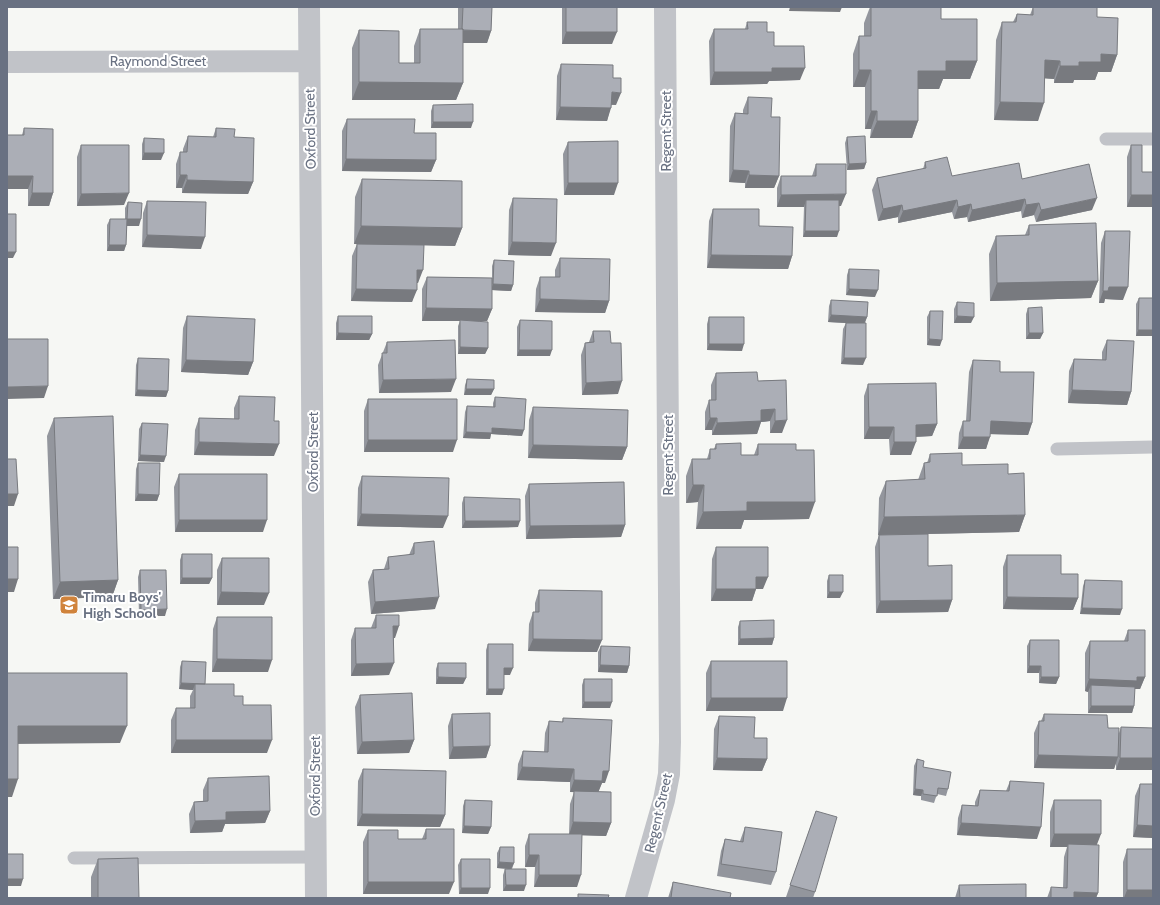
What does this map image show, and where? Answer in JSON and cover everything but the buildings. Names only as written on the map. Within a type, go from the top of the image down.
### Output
[{"type":"street","name":"Oxford Street","points":[[309,7],[316,898]]},
{"type":"street","name":"Regent Street","points":[[636,898],[664,800],[669,774],[665,7]]},
{"type":"street","name":"Raymond Street","points":[[7,62],[309,61]]},
{"type":"lane","points":[[1106,139],[1153,139]]},
{"type":"lane","points":[[1057,449],[1153,447]]},
{"type":"lane","points":[[74,858],[316,857]]},
{"type":"place","name":"Timaru Boys' High School","points":[[69,605]]}]
